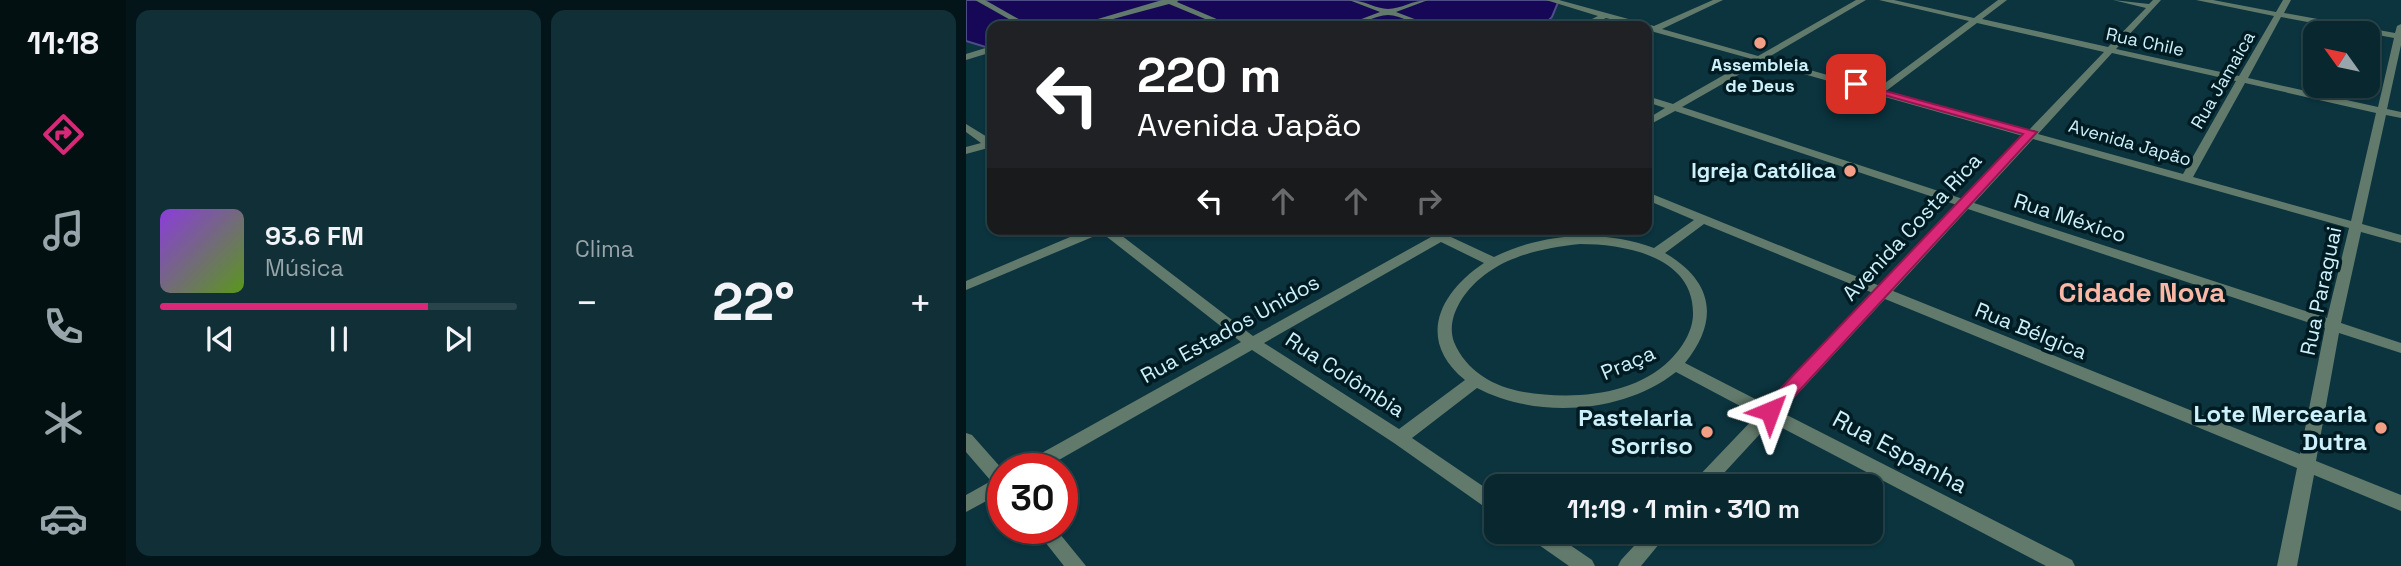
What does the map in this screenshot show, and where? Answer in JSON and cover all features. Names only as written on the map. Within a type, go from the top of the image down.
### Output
[{"type":"street","points":[[979,0],[1018,21]]},
{"type":"street","points":[[1353,0],[1414,21]]},
{"type":"street","points":[[1362,21],[1424,0]]},
{"type":"street","name":"Avenida Japão","points":[[1550,0],[1628,21]]},
{"type":"street","points":[[1565,4],[1575,0]]},
{"type":"street","points":[[1652,26],[1719,0]]},
{"type":"street","points":[[1652,120],[1862,0]]},
{"type":"street","name":"Rua Chile","points":[[1883,0],[2401,114]]},
{"type":"street","points":[[1880,91],[2003,0]]},
{"type":"street","points":[[2117,0],[2154,3]]},
{"type":"street","points":[[2200,0],[2400,33]]},
{"type":"street","name":"Rua Jamaica","points":[[2187,177],[2287,0]]},
{"type":"street","points":[[1096,21],[1170,1],[1217,21]]},
{"type":"street","name":"Avenida Costa Rica","points":[[1712,474],[2154,3]]},
{"type":"street","points":[[1593,21],[1606,15]]},
{"type":"street","name":"Avenida Japão","points":[[1652,28],[2031,132],[2401,239]]},
{"type":"street","name":"Rua Paraguai","points":[[2287,566],[2333,326],[2400,33]]},
{"type":"street","points":[[966,57],[987,51]]},
{"type":"street","name":"Rua México","points":[[1652,101],[2401,348]]},
{"type":"street","points":[[966,127],[987,141]]},
{"type":"street","points":[[966,151],[987,145]]},
{"type":"street","name":"Rua Bélgica","points":[[1652,197],[2401,503]]},
{"type":"street","points":[[1656,253],[1703,219]]},
{"type":"street","points":[[966,286],[1089,235]]},
{"type":"street","name":"Rua Colômbia","points":[[1111,235],[1252,343],[1400,438],[1484,497]]},
{"type":"street","points":[[1436,235],[1493,262]]},
{"type":"street","name":"Rua Estados Unidos","points":[[1056,453],[1444,235]]},
{"type":"street","name":"Praça","points":[[1580,240],[1607,240],[1656,253],[1676,265],[1691,280],[1700,297],[1702,316],[1696,336],[1675,365],[1657,377],[1622,393],[1581,401],[1539,402],[1501,393],[1475,381],[1453,359],[1444,336],[1446,314],[1457,293],[1493,262],[1525,249],[1580,240]]},
{"type":"street","name":"Rua Espanha","points":[[1675,365],[1770,411],[2065,566]]},
{"type":"street","points":[[1400,438],[1475,381]]},
{"type":"street","points":[[966,439],[987,464]]},
{"type":"street","points":[[966,504],[987,492]]},
{"type":"street","points":[[1057,544],[1076,566]]},
{"type":"street","points":[[1553,544],[1585,566]]},
{"type":"street","points":[[1628,566],[1648,544]]},
{"type":"shaded area","points":[[966,0],[1559,0],[1548,21],[987,21],[987,47],[966,41]]},
{"type":"place","name":"Assembleia de Deus","points":[[1760,43]]},
{"type":"place","name":"Igreja Católica","points":[[1850,171]]},
{"type":"place","name":"Lote Mercearia Dutra","points":[[2381,428]]},
{"type":"place","name":"Pastelaria Sorriso","points":[[1707,432]]},
{"type":"district","name":"Cidade Nova","points":[[2142,292]]},
{"type":"route","points":[[1770,411],[2031,132],[1856,84]]}]
